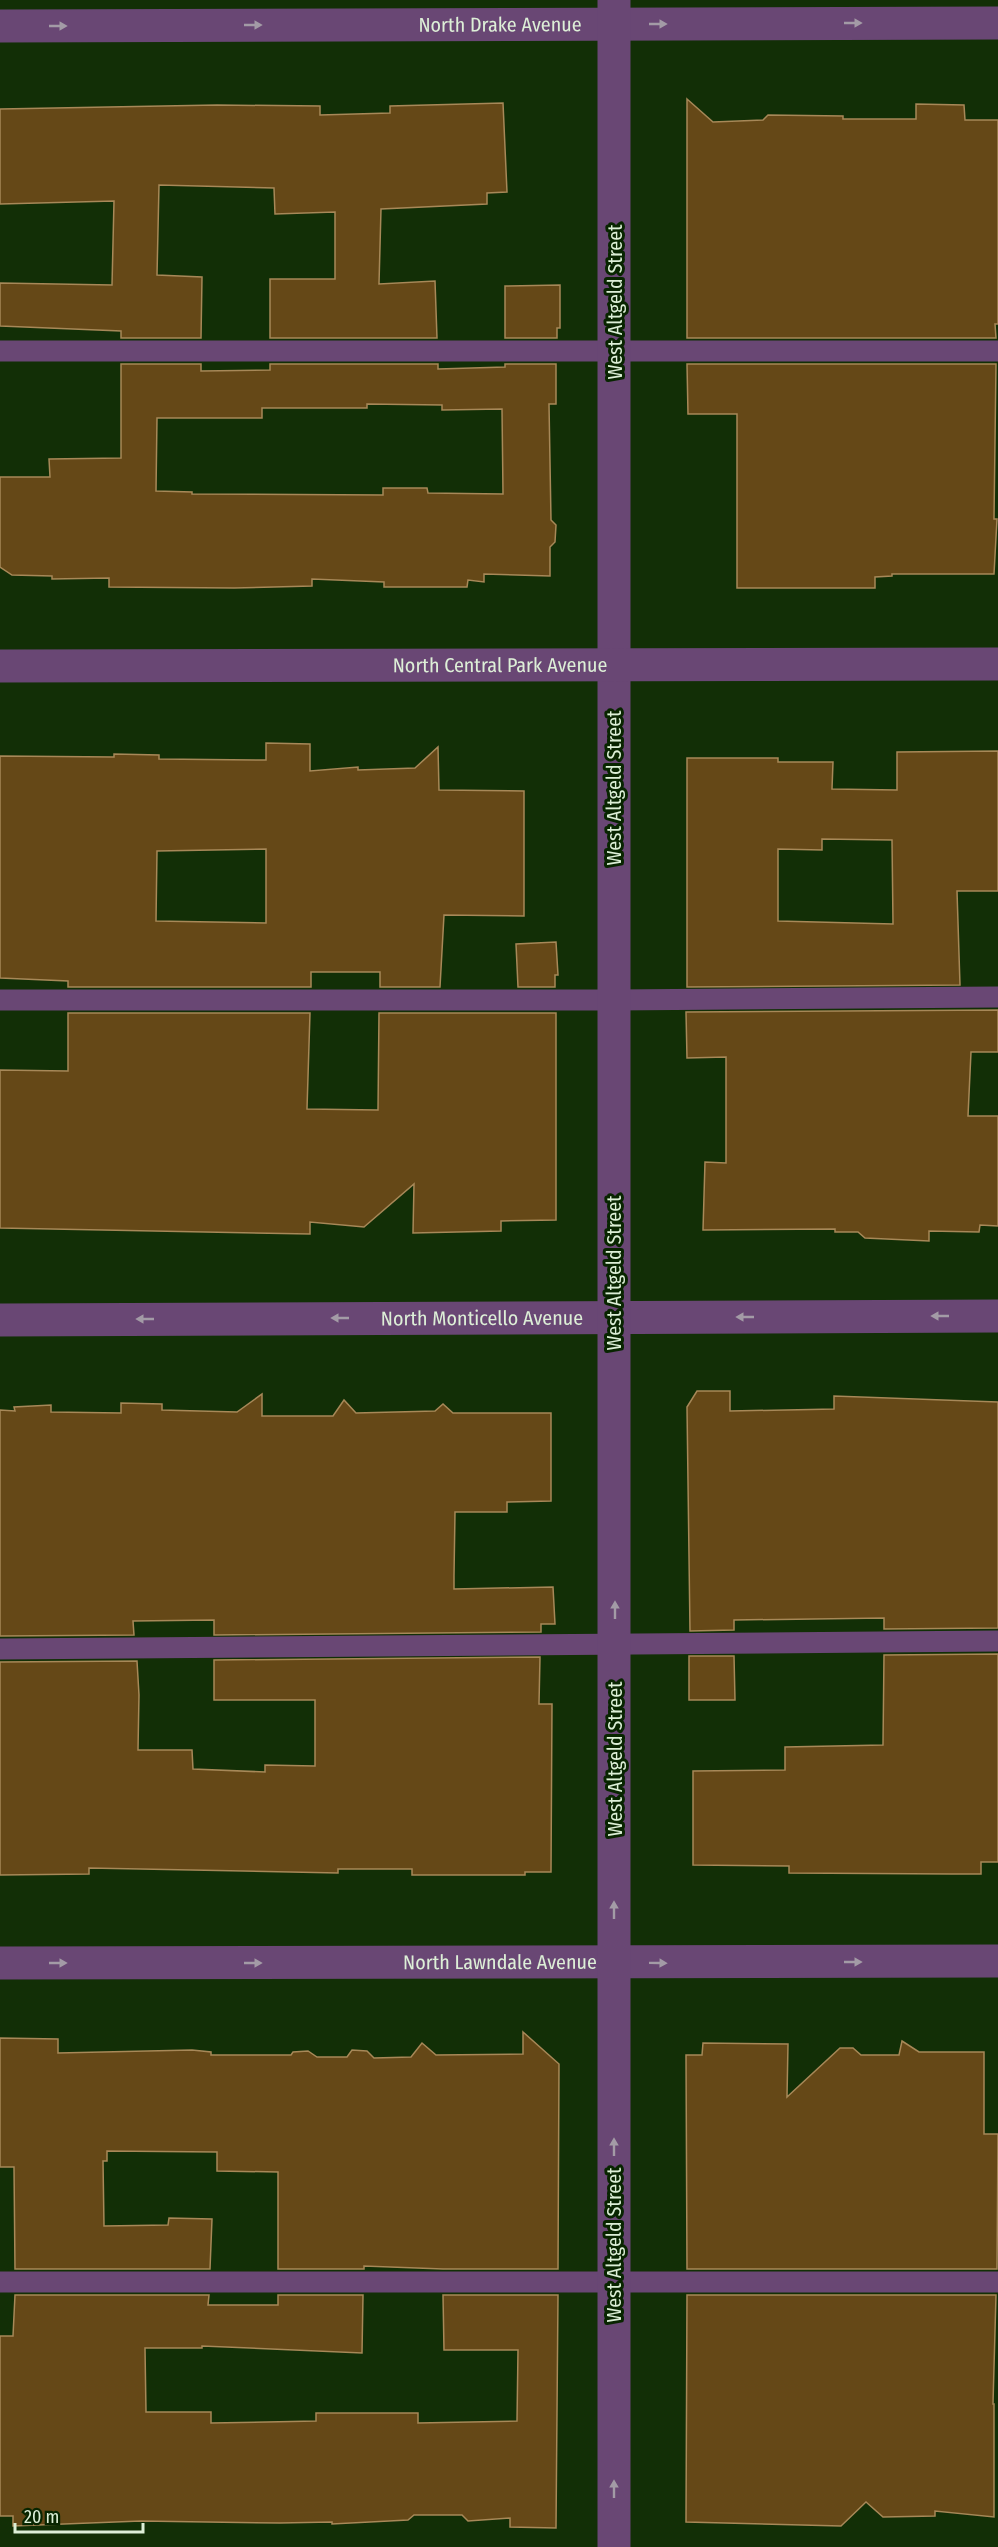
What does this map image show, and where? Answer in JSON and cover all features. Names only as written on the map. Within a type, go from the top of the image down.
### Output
[{"type":"street","name":"North Drake Avenue","points":[[0,26],[615,12],[998,23]]},
{"type":"street","name":"West Altgeld Street","points":[[614,2547],[615,12]]},
{"type":"street","name":"North Central Park Avenue","points":[[0,666],[998,664]]},
{"type":"street","name":"North Monticello Avenue","points":[[0,1320],[998,1316]]},
{"type":"street","name":"North Lawndale Avenue","points":[[0,1963],[998,1961]]},
{"type":"lane","points":[[0,351],[998,351]]},
{"type":"lane","points":[[0,1000],[615,1000],[998,997]]},
{"type":"lane","points":[[0,1648],[998,1641]]},
{"type":"lane","points":[[0,2282],[998,2282]]},
{"type":"building","points":[[687,99],[713,122],[763,120],[768,115],[843,116],[843,119],[916,119],[916,104],[964,105],[965,120],[998,120],[998,324],[995,324],[996,338],[687,338]]},
{"type":"building","points":[[503,103],[507,192],[487,193],[487,204],[381,209],[379,284],[435,281],[437,338],[270,338],[270,279],[335,279],[335,212],[275,214],[274,188],[159,185],[157,275],[202,277],[201,338],[121,338],[121,331],[0,326],[0,283],[112,285],[114,201],[0,204],[0,109],[217,105],[320,106],[320,115],[390,113],[390,106]]},
{"type":"building","points":[[560,285],[560,328],[557,328],[557,338],[505,338],[505,286]]},
{"type":"building","points":[[121,364],[201,364],[201,371],[270,370],[270,364],[438,364],[438,369],[505,367],[505,364],[556,364],[556,404],[549,404],[551,520],[556,525],[555,542],[550,547],[550,576],[484,574],[484,582],[468,580],[467,587],[384,587],[384,582],[312,579],[312,586],[109,587],[109,578],[52,579],[52,576],[12,575],[0,567],[0,477],[50,477],[49,459],[121,458]],"holes":[[[367,404],[442,405],[442,410],[502,409],[503,494],[428,493],[427,488],[383,488],[383,495],[192,494],[192,492],[156,491],[157,418],[262,418],[262,408],[367,408]]]},
{"type":"building","points":[[687,364],[996,364],[994,519],[997,519],[994,574],[892,574],[892,576],[875,577],[875,588],[737,588],[737,414],[688,414]]},
{"type":"building","points":[[266,743],[310,744],[310,771],[358,767],[358,770],[415,768],[438,747],[439,790],[524,791],[524,916],[444,915],[440,987],[380,987],[380,972],[311,972],[311,987],[68,987],[68,981],[0,978],[0,756],[114,757],[114,754],[159,755],[159,759],[266,760]],"holes":[[[266,849],[266,923],[156,921],[157,851]]]},
{"type":"building","points":[[998,751],[998,891],[957,891],[960,985],[687,987],[687,758],[778,758],[778,762],[833,762],[832,789],[897,790],[897,752]],"holes":[[[822,839],[892,840],[893,924],[778,921],[778,849],[822,850]]]},
{"type":"building","points":[[556,942],[558,975],[555,975],[555,987],[518,987],[516,944]]},
{"type":"building","points":[[998,1010],[998,1052],[971,1052],[968,1116],[998,1116],[998,1226],[980,1225],[979,1232],[929,1231],[929,1241],[865,1238],[858,1232],[835,1232],[835,1229],[703,1230],[705,1162],[726,1163],[726,1057],[687,1058],[686,1012]]},
{"type":"building","points":[[68,1013],[310,1013],[307,1109],[378,1110],[379,1013],[556,1013],[556,1220],[501,1221],[501,1231],[413,1233],[414,1184],[364,1227],[310,1222],[310,1234],[0,1228],[0,1070],[68,1071]]},
{"type":"building","points":[[697,1391],[730,1391],[730,1411],[834,1409],[834,1396],[998,1402],[998,1628],[884,1629],[884,1618],[734,1620],[734,1630],[690,1631],[687,1407]]},
{"type":"building","points":[[262,1394],[262,1416],[333,1416],[344,1400],[356,1413],[435,1411],[443,1404],[453,1413],[551,1413],[551,1501],[507,1502],[507,1512],[455,1512],[454,1589],[553,1587],[555,1624],[541,1624],[541,1632],[214,1635],[214,1620],[133,1621],[134,1635],[0,1636],[0,1410],[15,1411],[14,1407],[51,1405],[51,1412],[121,1413],[121,1403],[162,1404],[162,1410],[237,1412]]},
{"type":"building","points":[[998,1654],[998,1862],[981,1862],[981,1874],[789,1873],[789,1866],[693,1865],[693,1771],[785,1770],[785,1747],[883,1745],[884,1655]]},
{"type":"building","points":[[689,1656],[734,1656],[735,1700],[689,1700]]},
{"type":"building","points":[[540,1657],[539,1704],[552,1704],[551,1872],[525,1872],[525,1875],[412,1875],[412,1869],[338,1869],[338,1873],[89,1868],[89,1874],[0,1875],[0,1662],[137,1661],[138,1750],[192,1750],[193,1769],[265,1772],[265,1765],[315,1766],[315,1700],[214,1700],[214,1660]]},
{"type":"building","points":[[523,2032],[559,2064],[558,2269],[364,2266],[364,2269],[278,2269],[278,2172],[217,2171],[217,2152],[107,2151],[107,2161],[103,2161],[104,2226],[168,2225],[169,2218],[212,2219],[210,2269],[15,2269],[14,2167],[0,2167],[0,2038],[58,2039],[58,2053],[192,2050],[211,2052],[211,2055],[291,2055],[293,2052],[308,2051],[317,2057],[347,2057],[352,2050],[367,2051],[374,2058],[411,2057],[422,2043],[436,2055],[523,2054]]},
{"type":"building","points":[[902,2041],[919,2052],[984,2052],[984,2134],[998,2134],[997,2269],[687,2269],[686,2055],[702,2055],[703,2043],[788,2044],[787,2097],[840,2048],[853,2048],[861,2055],[899,2055]]},
{"type":"building","points":[[15,2295],[209,2295],[208,2305],[278,2305],[278,2295],[363,2295],[362,2353],[202,2346],[202,2348],[145,2348],[146,2412],[211,2412],[211,2423],[316,2421],[316,2413],[418,2413],[418,2423],[517,2421],[518,2350],[444,2350],[443,2295],[558,2295],[556,2528],[510,2527],[510,2518],[468,2521],[462,2515],[414,2515],[408,2520],[332,2524],[332,2522],[141,2521],[13,2526],[13,2516],[0,2516],[0,2336],[13,2336]]},
{"type":"building","points":[[687,2295],[996,2295],[993,2404],[994,2517],[935,2511],[935,2516],[883,2517],[866,2502],[841,2526],[686,2522]]}]
